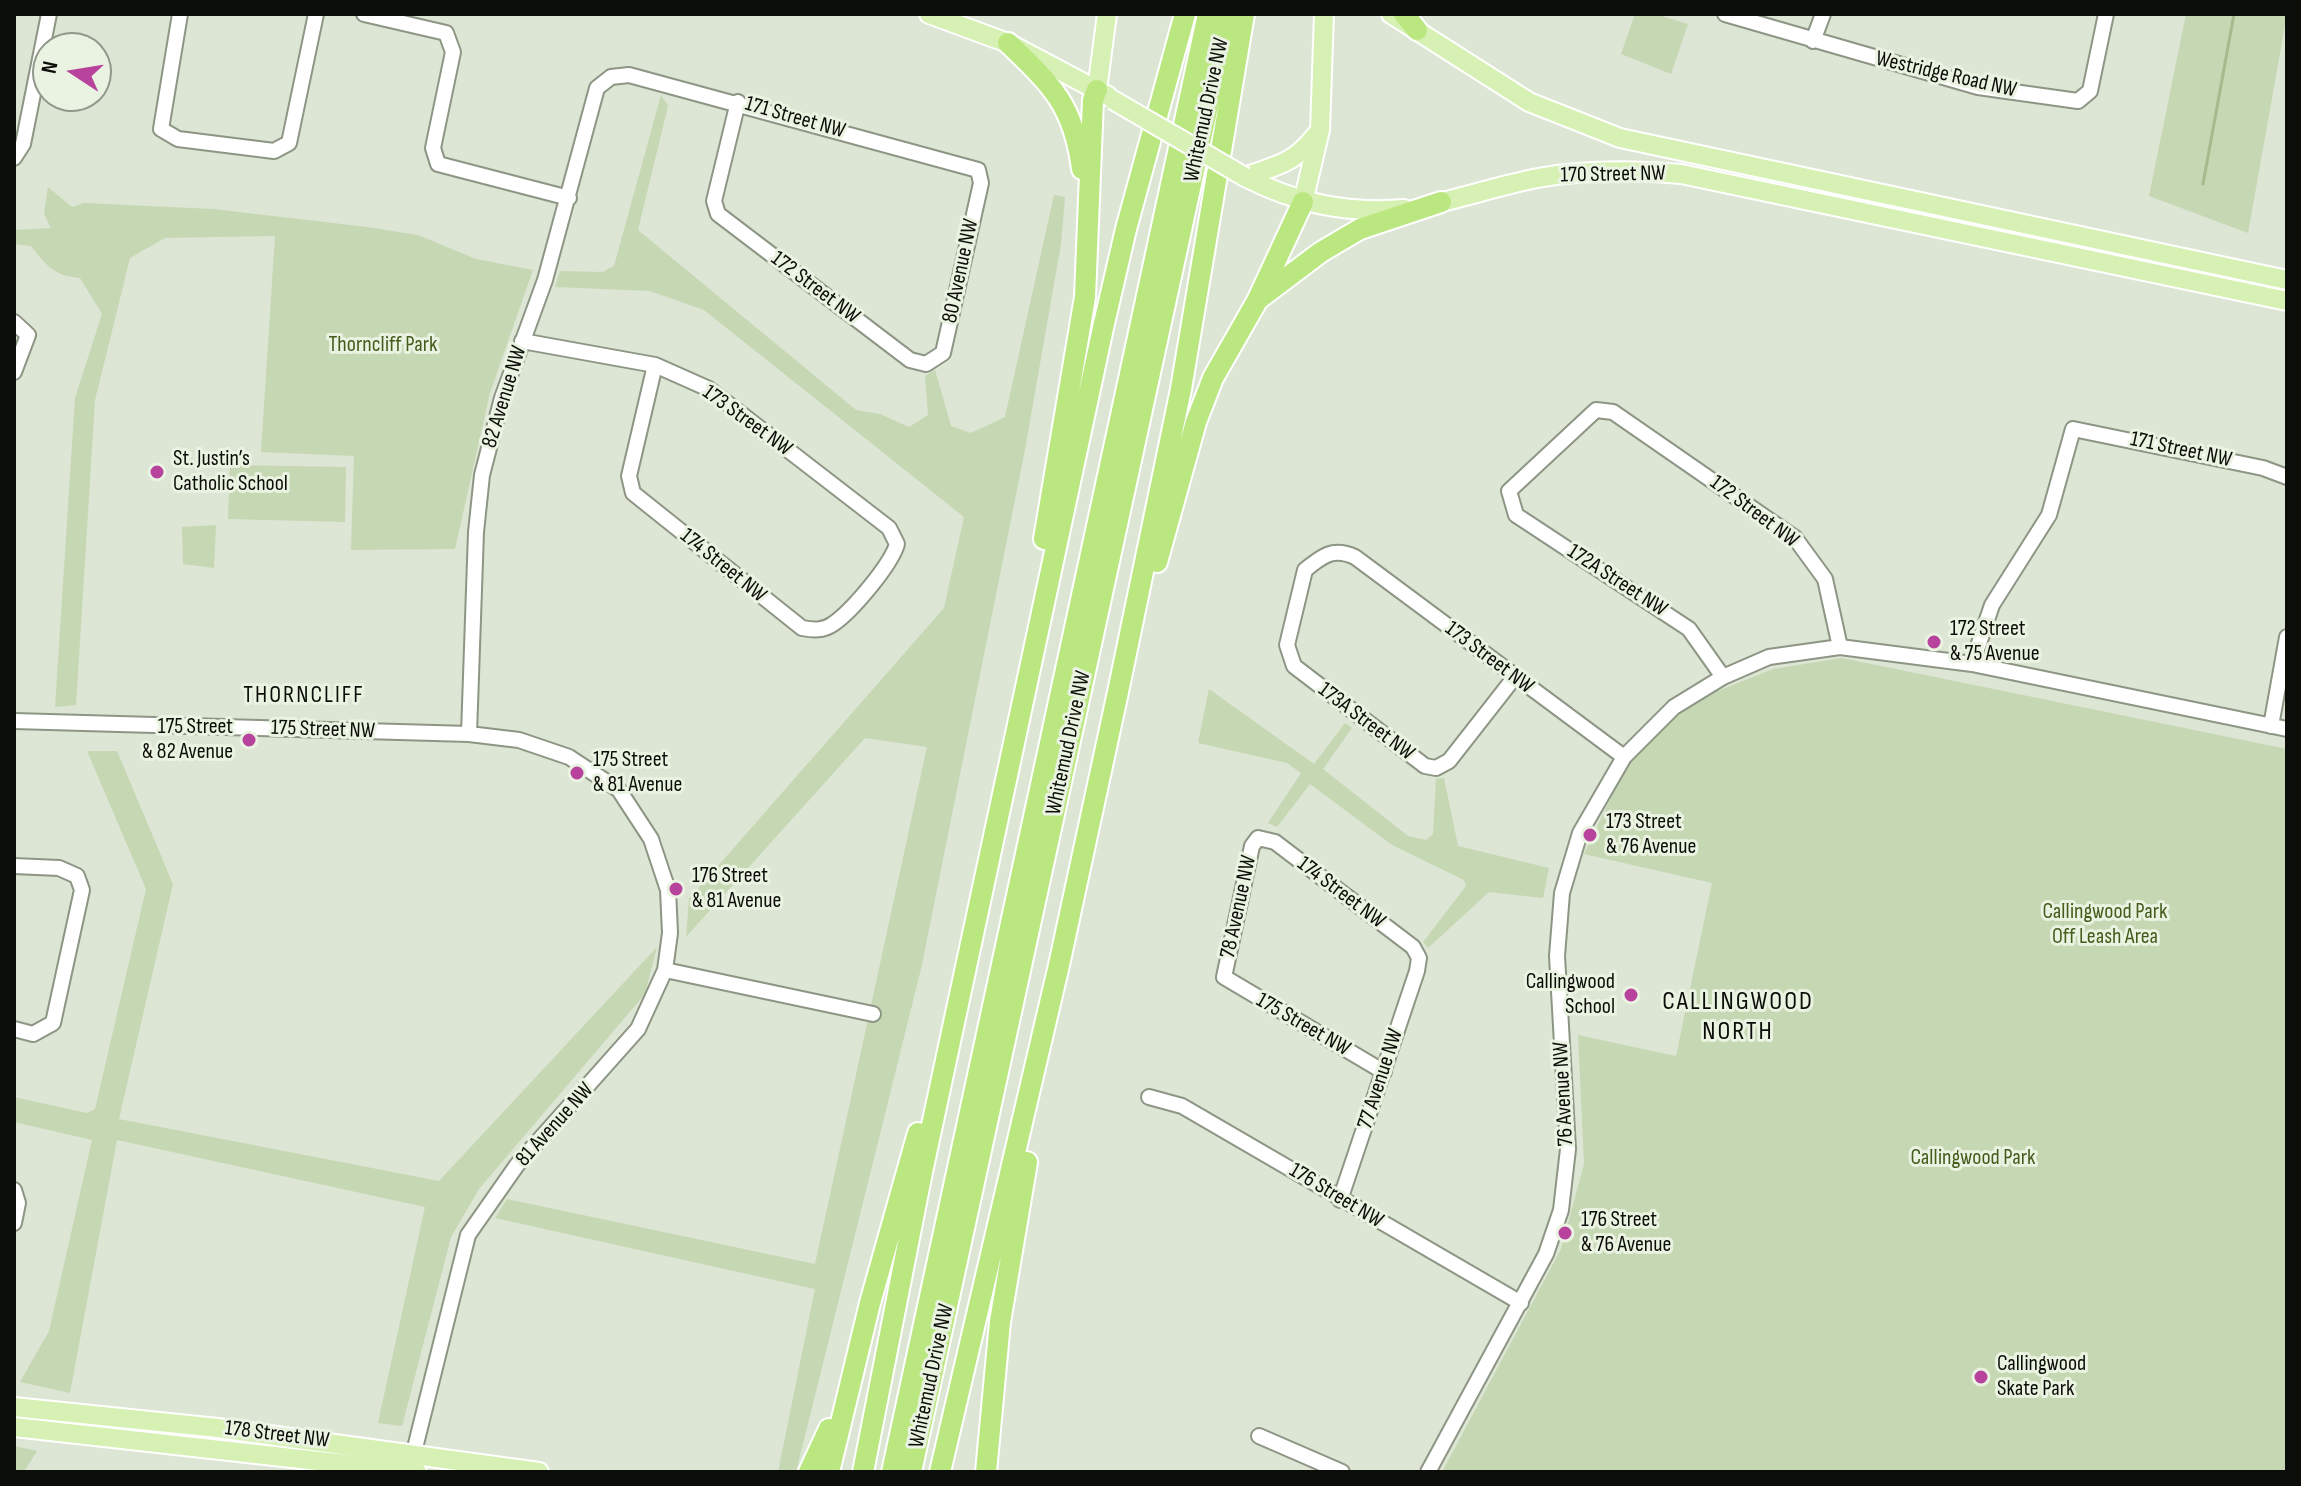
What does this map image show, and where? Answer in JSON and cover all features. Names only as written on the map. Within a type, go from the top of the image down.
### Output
[{"type":"highway","points":[[863,1472],[913,1217],[1126,229],[1185,14]]},
{"type":"highway","name":"Whitemud Drive NW","points":[[892,1472],[1208,14]]},
{"type":"highway","name":"Whitemud Drive NW","points":[[911,1472],[1228,14]]},
{"type":"highway","points":[[940,1472],[1059,965],[1118,692],[1181,389],[1244,14]]},
{"type":"highway","points":[[1404,14],[1417,30]]},
{"type":"highway","points":[[1008,43],[1049,82],[1068,110],[1081,157],[1087,221]]},
{"type":"highway","points":[[1036,638],[1040,565],[1085,297],[1093,100],[1105,95]]},
{"type":"highway","points":[[1118,692],[1196,422],[1213,378],[1257,301],[1303,202]]},
{"type":"highway","points":[[1257,301],[1321,252],[1360,229],[1441,202]]},
{"type":"highway","points":[[829,1472],[855,1362],[979,909]]},
{"type":"highway","points":[[986,1472],[1000,1322],[1059,965]]},
{"type":"highway","points":[[809,1472],[855,1362]]},
{"type":"main road","name":"170 Street NW","points":[[929,14],[1008,43],[1105,95],[1245,177],[1303,202],[1376,212],[1441,202],[1537,178],[1585,171],[1633,170],[1681,174],[2287,301]]},
{"type":"main road","points":[[1105,95],[1107,14]]},
{"type":"main road","points":[[1303,202],[1320,130],[1324,14]]},
{"type":"main road","name":"170 Street NW","points":[[1391,14],[1529,102],[1620,138],[2287,280]]},
{"type":"main road","points":[[1245,177],[1286,164],[1299,156],[1320,130]]},
{"type":"main road","name":"178 Street NW","points":[[14,1407],[412,1467]]},
{"type":"main road","name":"178 Street NW","points":[[14,1427],[412,1467],[539,1472]]},
{"type":"street","points":[[15,158],[23,144],[49,14]]},
{"type":"street","points":[[180,14],[161,129],[178,139],[274,151],[289,143],[316,14]]},
{"type":"street","points":[[364,14],[446,33],[453,52],[433,148],[438,164],[569,198]]},
{"type":"street","name":"Westridge Road NW","points":[[1725,14],[1978,87],[2078,101],[2090,91],[2106,14]]},
{"type":"street","points":[[1813,41],[1823,14]]},
{"type":"street","name":"171 Street NW","points":[[611,77],[629,75],[738,102],[978,170]]},
{"type":"street","name":"82 Avenue NW","points":[[469,734],[476,532],[482,475],[502,398],[569,198],[597,88],[611,77]]},
{"type":"street","name":"172 Street NW","points":[[738,102],[714,201],[718,214],[910,360],[926,364]]},
{"type":"street","name":"80 Avenue NW","points":[[926,364],[943,353],[981,183],[978,170]]},
{"type":"street","points":[[14,322],[28,335],[14,372]]},
{"type":"street","name":"173 Street NW","points":[[522,341],[655,365],[709,389],[889,528],[897,544],[892,559],[833,624],[817,631]]},
{"type":"street","name":"174 Street NW","points":[[655,365],[629,476],[633,493],[802,628],[817,631]]},
{"type":"street","name":"172 Street NW","points":[[1596,410],[1613,412],[1795,538],[1825,579],[1840,647]]},
{"type":"street","name":"172A Street NW","points":[[1596,410],[1509,491],[1516,515],[1689,629],[1723,677]]},
{"type":"street","name":"171 Street NW","points":[[1972,664],[1992,605],[2049,515],[2073,429],[2263,468],[2287,477]]},
{"type":"street","name":"173 Street NW","points":[[1294,666],[1287,645],[1305,570],[1329,553],[1344,552],[1355,557],[1624,757]]},
{"type":"street","points":[[2271,726],[2287,637]]},
{"type":"street","points":[[1840,647],[1972,664],[2287,729]]},
{"type":"street","name":"76 Avenue NW","points":[[1428,1472],[1521,1303],[1554,1236],[1567,1171],[1557,956],[1562,893],[1580,833],[1624,757],[1674,707],[1723,677],[1769,657],[1840,647]]},
{"type":"street","name":"173A Street NW","points":[[1294,666],[1419,763],[1431,768],[1442,766],[1455,755],[1514,678]]},
{"type":"street","name":"175 Street NW","points":[[14,721],[469,734],[519,740],[569,757],[619,790]]},
{"type":"street","name":"81 Avenue NW","points":[[412,1467],[468,1235],[517,1165],[638,1029],[665,970],[670,933],[668,890],[651,839],[619,790]]},
{"type":"street","name":"174 Street NW","points":[[1258,838],[1275,842],[1413,947],[1419,958]]},
{"type":"street","name":"78 Avenue NW","points":[[1224,977],[1252,846],[1258,838]]},
{"type":"street","points":[[14,866],[59,868],[77,876],[82,890],[53,1023],[33,1034],[14,1029]]},
{"type":"street","name":"77 Avenue NW","points":[[1340,1200],[1419,958]]},
{"type":"street","points":[[665,970],[873,1014]]},
{"type":"street","name":"175 Street NW","points":[[1224,977],[1384,1072]]},
{"type":"street","name":"176 Street NW","points":[[1149,1097],[1182,1106],[1521,1303]]},
{"type":"street","points":[[14,1190],[18,1203],[14,1223]]},
{"type":"street","points":[[1259,1436],[1342,1472]]},
{"type":"green space","points":[[1635,14],[1655,14],[1688,24],[1671,74],[1621,54]]},
{"type":"green space","points":[[2186,14],[2287,14],[2248,233],[2149,196]]},
{"type":"green space","points":[[661,95],[668,106],[638,230],[856,410],[880,414],[909,427],[928,415],[925,376],[935,370],[951,426],[971,433],[1005,417],[1054,195],[1065,197],[1061,244],[1024,455],[921,969],[796,1472],[778,1472],[815,1289],[495,1218],[507,1199],[815,1264],[927,747],[865,738],[686,937],[689,899],[944,608],[964,517],[704,310],[650,291],[555,287],[560,271],[603,272],[614,266]]},
{"type":"green space","name":"Thorncliff Park","points":[[48,187],[72,207],[84,203],[213,209],[367,227],[418,235],[476,259],[533,270],[490,393],[455,549],[351,550],[354,456],[261,452],[275,236],[165,238],[130,258],[95,400],[76,705],[55,707],[75,398],[102,314],[80,278],[52,269],[31,246],[14,244],[14,230],[51,228],[44,214]]},
{"type":"green space","points":[[230,465],[346,467],[345,522],[228,519]]},
{"type":"green space","points":[[216,525],[214,568],[183,564],[182,527]]},
{"type":"green space","name":"Callingwood Park","points":[[1842,658],[2287,749],[2287,1472],[1442,1472],[1561,1249],[1584,1164],[1578,1035],[1676,1056],[1712,883],[1584,854],[1626,766],[1690,702],[1773,669]]},
{"type":"green space","points":[[1209,689],[1314,764],[1345,723],[1352,728],[1323,769],[1408,836],[1426,840],[1433,834],[1436,779],[1444,778],[1458,846],[1549,868],[1543,898],[1489,892],[1428,948],[1423,942],[1466,886],[1464,880],[1392,845],[1310,784],[1277,827],[1268,823],[1301,773],[1287,763],[1198,743]]},
{"type":"green space","points":[[87,751],[117,751],[173,884],[119,1119],[439,1181],[657,947],[645,994],[479,1189],[451,1237],[402,1426],[378,1423],[425,1207],[117,1140],[70,1393],[20,1382],[49,1331],[92,1140],[14,1122],[14,1097],[87,1113],[95,1109],[146,889]]},
{"type":"green space","points":[[14,1446],[37,1451],[24,1472],[14,1472]]},
{"type":"waterway","points":[[2203,184],[2234,14]]},
{"type":"place","name":"St. Justin’s Catholic School","points":[[157,472]]},
{"type":"place","name":"172 Street & 75 Avenue","points":[[1934,642]]},
{"type":"place","name":"175 Street & 82 Avenue","points":[[249,740]]},
{"type":"place","name":"175 Street & 81 Avenue","points":[[577,773]]},
{"type":"place","name":"173 Street & 76 Avenue","points":[[1590,835]]},
{"type":"place","name":"176 Street & 81 Avenue","points":[[676,889]]},
{"type":"place","name":"Callingwood School","points":[[1631,995]]},
{"type":"place","name":"176 Street & 76 Avenue","points":[[1565,1233]]},
{"type":"place","name":"Callingwood Skate Park","points":[[1981,1377]]},
{"type":"district","name":"THORNCLIFF","points":[[304,696]]},
{"type":"district","name":"CALLINGWOOD NORTH","points":[[1738,1017]]},
{"type":"park label","name":"Callingwood Park Off Leash Area","points":[[2105,924]]}]
